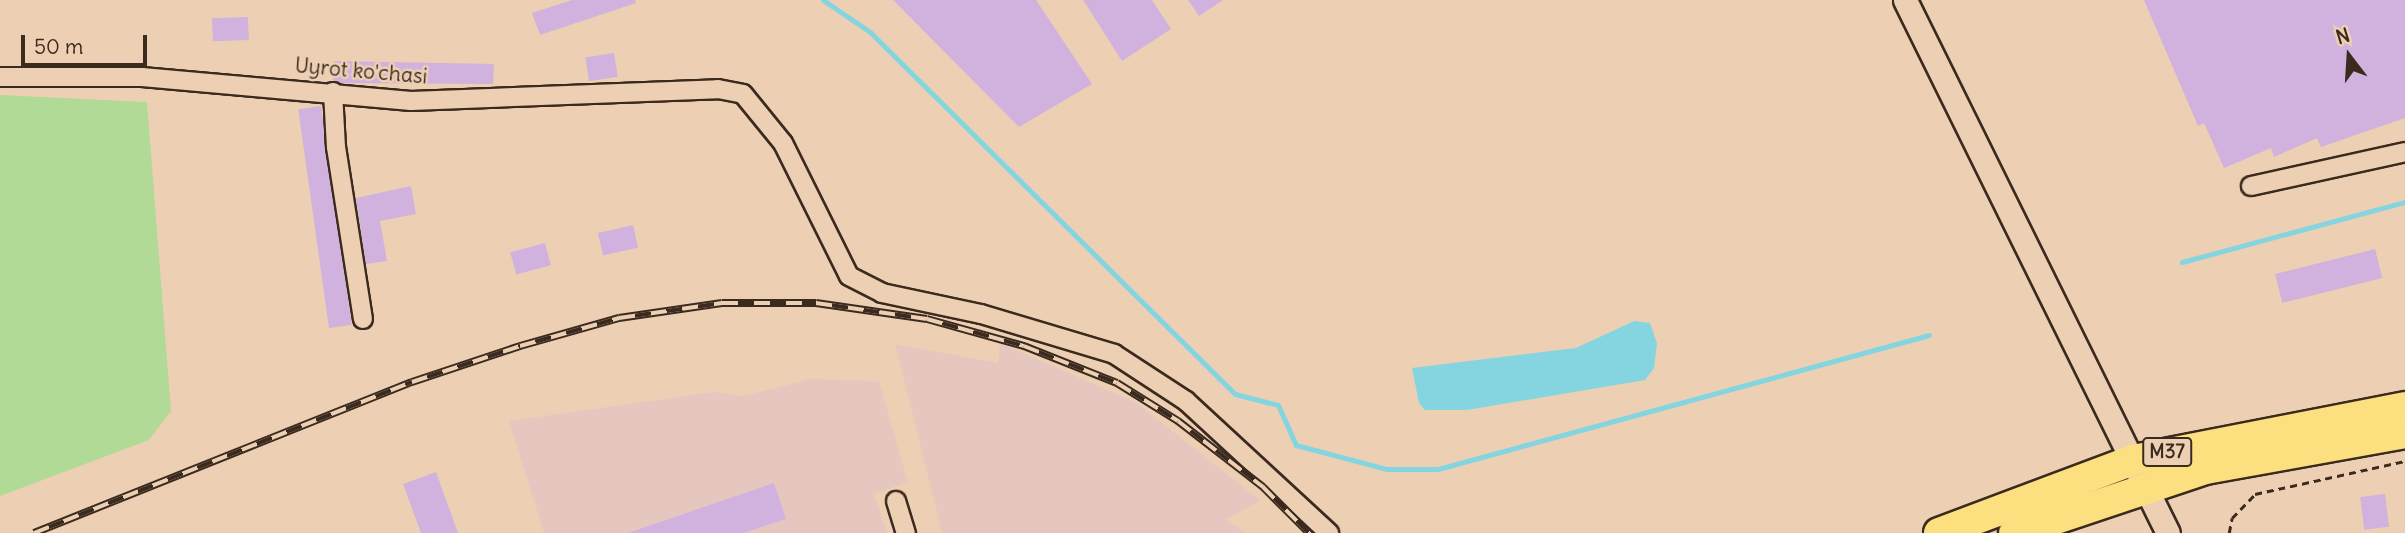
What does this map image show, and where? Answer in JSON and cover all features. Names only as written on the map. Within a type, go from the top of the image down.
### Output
[{"type":"highway","name":"M37","points":[[1939,533],[2133,460],[2405,407]]},
{"type":"highway","name":"M37","points":[[2014,533],[2205,469],[2405,433]]},
{"type":"street","points":[[1905,0],[2168,533]]},
{"type":"street","name":"Uyrot ko'chasi","points":[[0,77],[142,77],[333,92],[411,102],[718,89],[743,94],[783,143],[849,276],[882,293],[981,314],[1114,354],[1186,401],[1329,533]]},
{"type":"street","points":[[333,92],[336,147],[363,319]]},
{"type":"street","points":[[2251,186],[2405,152]]},
{"type":"street","points":[[896,501],[906,533]]},
{"type":"path","points":[[2229,533],[2232,518],[2255,494],[2405,461]]},
{"type":"shaded area","points":[[1000,343],[1137,403],[1261,501],[1226,519],[1246,533],[942,533],[895,344],[998,363]]},
{"type":"shaded area","points":[[810,379],[879,381],[908,482],[874,494],[887,533],[544,533],[509,421],[714,392],[743,396]]},
{"type":"green space","points":[[0,95],[147,102],[171,411],[149,440],[0,496]]},
{"type":"water","points":[[1634,321],[1650,323],[1657,343],[1654,368],[1645,380],[1467,410],[1425,410],[1419,403],[1412,368],[1576,348]]},
{"type":"building","points":[[572,0],[635,0],[636,3],[540,35],[532,13]]},
{"type":"building","points":[[893,0],[1036,0],[1092,84],[1019,127]]},
{"type":"building","points":[[1083,0],[1152,0],[1171,29],[1122,61]]},
{"type":"building","points":[[1188,0],[1223,0],[1199,16]]},
{"type":"building","points":[[2144,0],[2405,0],[2405,118],[2321,147],[2317,138],[2274,157],[2271,148],[2224,168],[2204,123],[2198,126]]},
{"type":"building","points":[[248,17],[249,40],[213,41],[212,18]]},
{"type":"building","points":[[614,53],[618,77],[589,81],[585,58]]},
{"type":"building","points":[[334,61],[494,64],[493,84],[339,83],[333,81]]},
{"type":"building","points":[[321,106],[352,325],[329,328],[298,109]]},
{"type":"building","points":[[411,186],[416,214],[380,221],[387,261],[366,264],[356,198]]},
{"type":"building","points":[[633,225],[638,247],[603,256],[598,233]]},
{"type":"building","points":[[545,243],[551,265],[516,275],[510,252]]},
{"type":"building","points":[[2375,249],[2382,278],[2282,303],[2275,274]]},
{"type":"building","points":[[436,472],[458,533],[421,533],[403,484]]},
{"type":"building","points":[[774,483],[786,519],[743,533],[628,533]]},
{"type":"building","points":[[2385,494],[2389,527],[2364,530],[2360,497]]},
{"type":"waterway","points":[[823,0],[870,32],[1235,394],[1278,405],[1296,445],[1386,469],[1438,469],[1929,335]]},
{"type":"waterway","points":[[2182,262],[2405,202]]},
{"type":"railway","points":[[34,533],[412,382],[520,346],[619,318],[722,303],[816,303],[927,319],[1024,346],[1117,383],[1178,421],[1263,487],[1309,533]]}]
